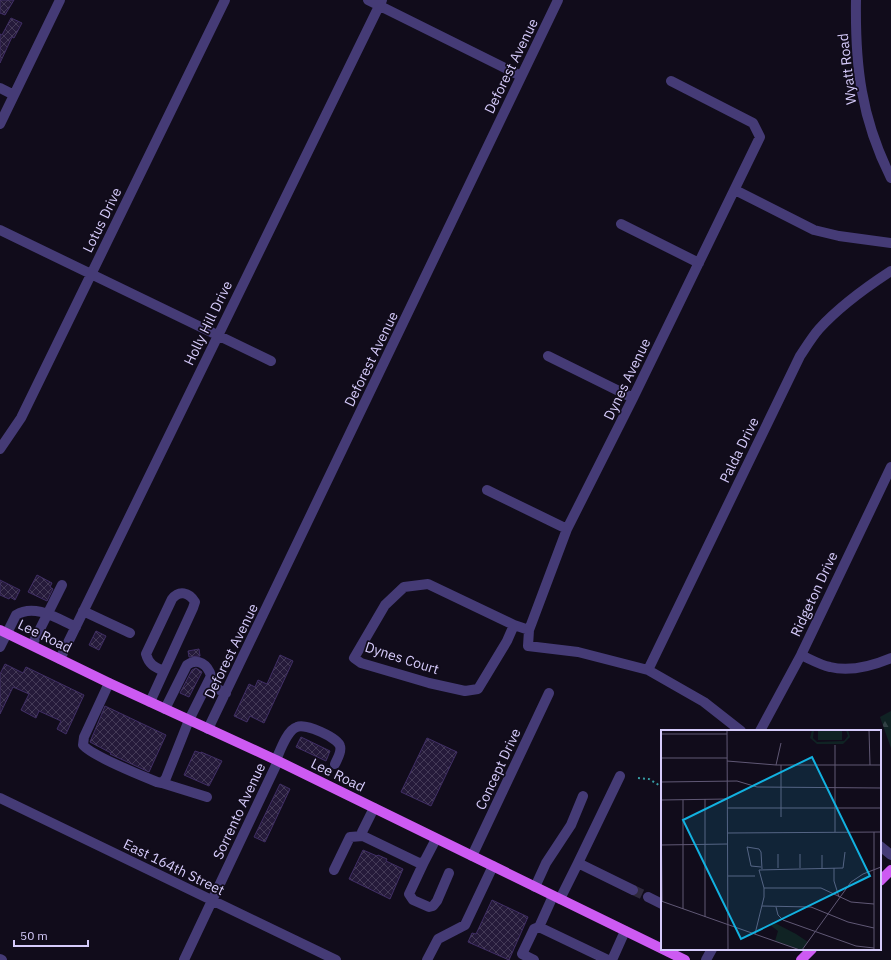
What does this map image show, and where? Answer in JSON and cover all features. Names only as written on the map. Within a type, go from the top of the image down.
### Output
[{"type":"main road","name":"Lee Road","points":[[3,631],[109,683],[277,761],[661,947]]},
{"type":"main road","points":[[881,880],[891,870]]},
{"type":"main road","name":"Lee Road","points":[[667,950],[685,960]]},
{"type":"main road","points":[[801,960],[811,950]]},
{"type":"street","points":[[0,124],[60,0]]},
{"type":"street","name":"Lotus Drive","points":[[0,449],[21,418],[225,0]]},
{"type":"street","points":[[368,0],[380,3],[521,76]]},
{"type":"street","name":"Deforest Avenue","points":[[208,729],[558,0]]},
{"type":"street","name":"Wyatt Road","points":[[856,0],[855,35],[861,89],[870,130],[891,178]]},
{"type":"street","name":"Holly Hill Drive","points":[[60,659],[380,3]]},
{"type":"street","name":"Dynes Avenue","points":[[648,670],[578,652],[528,646],[529,630],[567,529],[633,398],[760,137],[754,123],[671,81]]},
{"type":"street","points":[[0,88],[14,95]]},
{"type":"street","points":[[735,190],[814,230],[839,236],[891,243]]},
{"type":"street","points":[[621,224],[699,263]]},
{"type":"street","points":[[0,230],[271,361]]},
{"type":"street","name":"Palda Drive","points":[[648,670],[800,356],[819,329],[842,308],[878,279],[891,271]]},
{"type":"street","points":[[548,356],[633,398]]},
{"type":"street","name":"Ridgeton Drive","points":[[761,730],[801,655],[891,467]]},
{"type":"street","points":[[486,490],[567,529]]},
{"type":"street","name":"Dynes Court","points":[[514,625],[507,641],[478,689],[465,691],[429,683],[361,663],[354,658],[385,605],[404,587],[428,584],[514,625],[529,630]]},
{"type":"street","points":[[32,645],[62,585]]},
{"type":"street","points":[[150,702],[193,608],[195,602],[192,597],[187,594],[176,594],[172,599],[146,654],[151,665],[164,671]]},
{"type":"street","points":[[0,647],[3,631],[20,612],[31,610],[47,614],[76,627]]},
{"type":"street","points":[[84,611],[130,633]]},
{"type":"street","points":[[801,655],[830,667],[853,668],[875,665],[891,658]]},
{"type":"street","points":[[162,783],[166,778],[189,720],[211,676],[208,668],[204,664],[191,662],[187,665],[165,709]]},
{"type":"street","points":[[648,670],[704,702],[740,730]]},
{"type":"street","points":[[109,683],[84,737],[83,745],[89,750],[123,768],[157,782],[207,797]]},
{"type":"street","points":[[207,684],[226,693]]},
{"type":"street","name":"Concept Drive","points":[[472,856],[549,693]]},
{"type":"street","name":"Sorrento Avenue","points":[[184,960],[288,735],[297,727],[302,726],[310,727],[335,740],[340,745],[341,750],[335,764]]},
{"type":"street","points":[[534,960],[522,957],[534,929],[539,927],[578,862],[620,776]]},
{"type":"street","points":[[535,887],[546,863],[571,825],[583,796]]},
{"type":"street","name":"East 164th Street","points":[[0,798],[336,960]]},
{"type":"street","points":[[363,836],[362,832],[374,808]]},
{"type":"street","points":[[334,870],[350,837],[363,836],[419,863],[424,862]]},
{"type":"street","points":[[436,839],[408,894],[413,900],[429,907],[433,906],[437,901],[449,874]]},
{"type":"street","points":[[881,847],[891,855]]},
{"type":"street","points":[[578,862],[633,890]]},
{"type":"street","points":[[427,960],[438,939],[465,925],[493,866]]},
{"type":"street","points":[[648,897],[661,904]]},
{"type":"street","points":[[539,927],[608,960]]},
{"type":"street","points":[[612,960],[625,931]]},
{"type":"street","points":[[706,960],[711,950]]},
{"type":"path","points":[[638,778],[649,779],[661,786]]},
{"type":"green space","points":[[891,711],[891,748],[880,717]]},
{"type":"building","points":[[0,0],[14,0],[5,15],[0,13]]},
{"type":"building","points":[[11,18],[22,23],[14,38],[12,37],[0,63],[0,34],[2,35]]},
{"type":"building","points":[[37,575],[52,583],[50,587],[53,589],[47,601],[28,592]]},
{"type":"building","points":[[0,580],[20,590],[15,600],[10,597],[9,599],[0,595]]},
{"type":"building","points":[[96,631],[106,636],[99,650],[89,645]]},
{"type":"building","points":[[199,649],[200,656],[189,657],[188,651]]},
{"type":"building","points":[[280,655],[293,661],[264,723],[250,716],[247,722],[234,716],[249,684],[255,687],[258,680],[267,684]]},
{"type":"building","points":[[5,664],[23,673],[26,667],[84,695],[66,734],[57,729],[61,721],[39,711],[36,718],[21,710],[29,694],[13,687],[0,714],[0,674]]},
{"type":"building","points":[[196,668],[202,672],[189,697],[180,693],[192,670]]},
{"type":"building","points":[[105,706],[166,735],[149,772],[110,754],[111,753],[90,742]]},
{"type":"building","points":[[301,737],[330,751],[326,761],[296,747]]},
{"type":"building","points":[[427,738],[457,752],[431,806],[401,792]]},
{"type":"building","points":[[195,751],[222,761],[209,786],[184,775]]},
{"type":"building","points":[[280,784],[290,789],[265,842],[254,837]]},
{"type":"building","points":[[363,850],[387,859],[386,861],[403,869],[390,899],[349,879]]},
{"type":"building","points":[[492,900],[528,917],[509,960],[468,942],[472,933],[476,934]]},
{"type":"tunnel","points":[[633,890],[648,897]]}]
